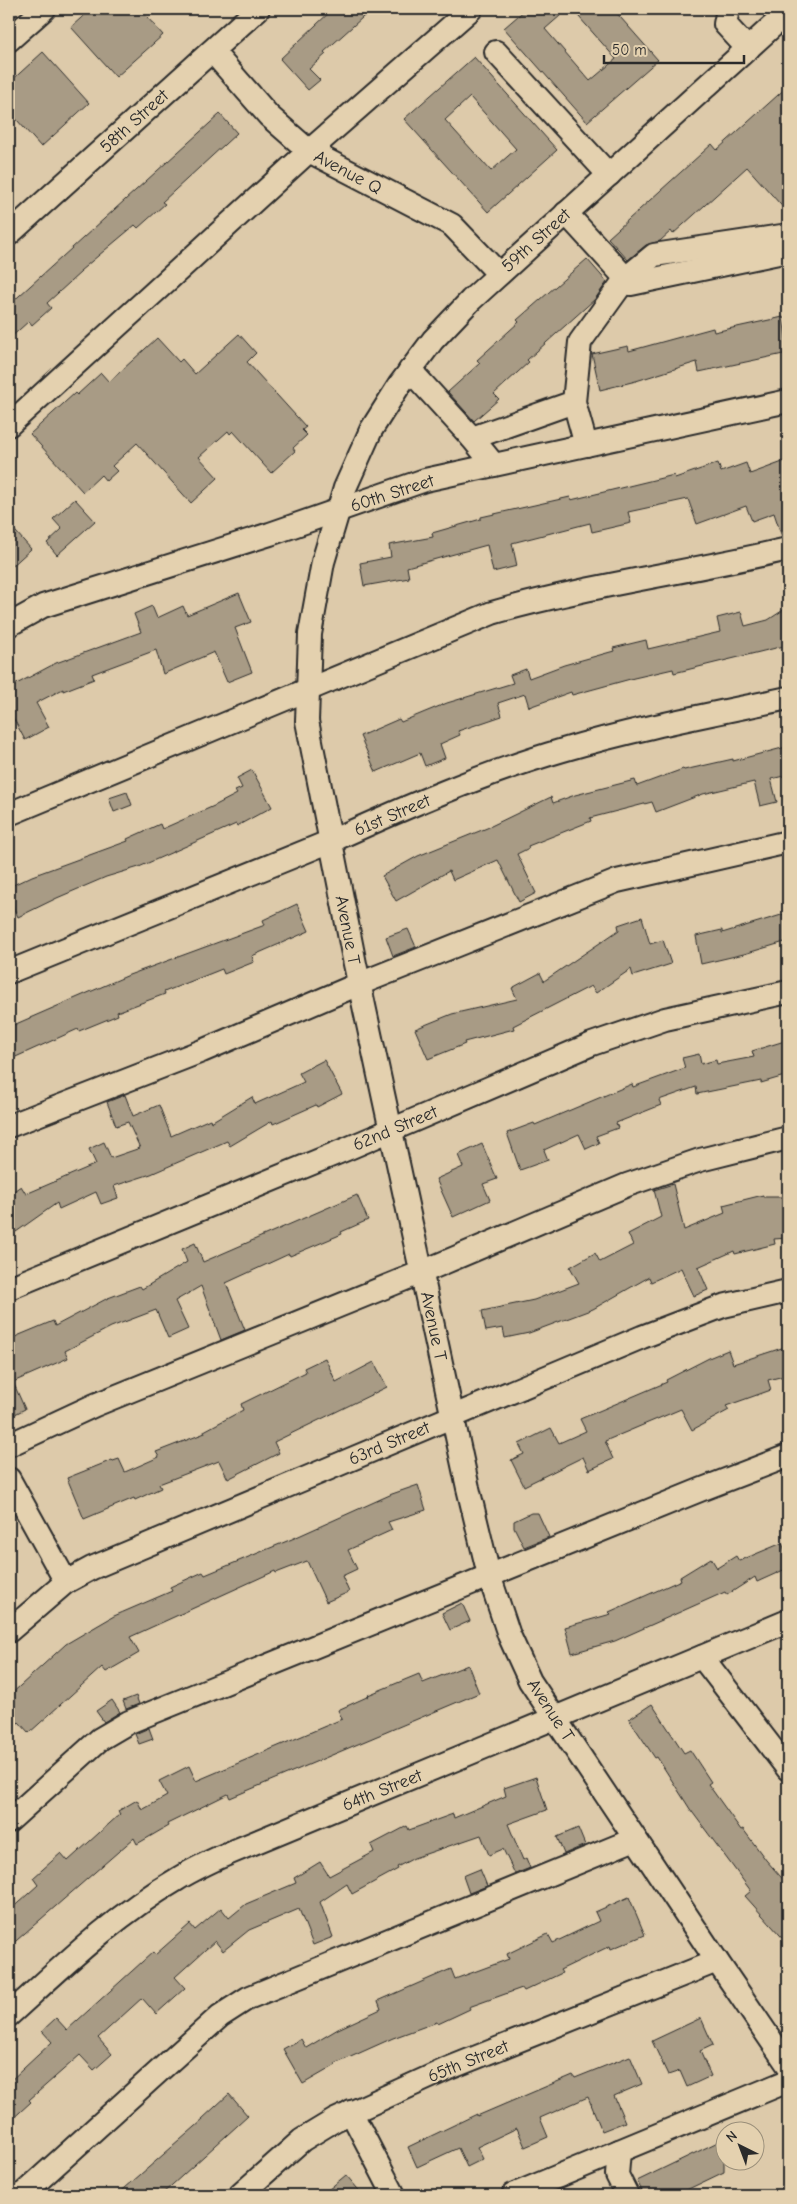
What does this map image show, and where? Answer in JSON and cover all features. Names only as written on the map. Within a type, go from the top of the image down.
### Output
[{"type":"street","points":[[9,40],[44,9]]},
{"type":"street","name":"58th Street","points":[[9,234],[258,9]]},
{"type":"street","points":[[9,425],[309,151],[470,9]]},
{"type":"street","points":[[727,10],[725,24],[748,49]]},
{"type":"street","name":"59th Street","points":[[338,510],[344,488],[371,430],[410,370],[433,340],[499,274],[788,12]]},
{"type":"street","name":"Avenue Q","points":[[212,51],[269,116],[309,151],[452,225],[499,274]]},
{"type":"street","points":[[496,52],[609,174]]},
{"type":"street","points":[[566,213],[632,284],[788,251]]},
{"type":"street","points":[[586,446],[574,402],[580,342],[626,278],[654,256],[788,235]]},
{"type":"street","points":[[410,370],[494,465]]},
{"type":"street","name":"60th Street","points":[[9,625],[44,606],[425,480],[788,401]]},
{"type":"street","points":[[472,438],[574,402]]},
{"type":"street","name":"Avenue T","points":[[338,510],[323,562],[310,634],[307,721],[359,984],[489,1575],[509,1635],[530,1681],[788,2065]]},
{"type":"street","points":[[9,814],[492,613],[538,600],[788,548]]},
{"type":"street","name":"61st Street","points":[[9,972],[331,841],[381,818],[519,764],[621,734],[788,698]]},
{"type":"street","points":[[9,1126],[202,1051],[359,984],[617,881],[788,842]]},
{"type":"street","name":"62nd Street","points":[[9,1288],[392,1130],[592,1044],[666,1019],[788,992]]},
{"type":"street","points":[[9,1445],[94,1405],[422,1272],[628,1185],[700,1160],[788,1138]]},
{"type":"street","name":"63rd Street","points":[[9,1631],[66,1582],[92,1568],[642,1337],[724,1306],[788,1290]]},
{"type":"street","points":[[9,1821],[100,1739],[128,1722],[788,1456]]},
{"type":"street","points":[[9,1479],[66,1582]]},
{"type":"street","name":"64th Street","points":[[9,2015],[88,1942],[176,1880],[220,1857],[788,1621]]},
{"type":"street","points":[[702,1657],[788,1769]]},
{"type":"street","points":[[22,2195],[220,2016],[248,1998],[635,1839]]},
{"type":"street","name":"65th Street","points":[[240,2195],[302,2140],[351,2112],[447,2069],[717,1961]]},
{"type":"street","points":[[514,2195],[788,2081]]},
{"type":"street","points":[[351,2112],[394,2195]]},
{"type":"street","points":[[619,2152],[617,2175],[627,2195]]},
{"type":"building","points":[[91,9],[140,9],[163,35],[116,77],[71,27]]},
{"type":"building","points":[[333,9],[372,9],[324,52],[326,54],[309,69],[320,80],[308,90],[280,59]]},
{"type":"building","points":[[526,9],[568,9],[545,29],[590,81],[616,59],[572,9],[613,9],[658,60],[587,122],[504,28]]},
{"type":"building","points":[[43,52],[89,103],[41,147],[9,111],[9,83]]},
{"type":"building","points":[[474,57],[557,150],[488,212],[404,119]],"holes":[[[470,97],[516,149],[491,171],[445,120]]]},
{"type":"building","points":[[788,86],[788,213],[747,167],[673,234],[671,231],[660,241],[646,245],[628,260],[608,238],[712,144],[717,150]]},
{"type":"building","points":[[220,114],[237,133],[162,202],[165,204],[138,228],[135,225],[80,271],[47,303],[51,308],[32,325],[29,321],[9,339],[9,305]]},
{"type":"building","points":[[587,259],[607,282],[595,299],[527,360],[529,362],[494,394],[499,399],[474,421],[448,392],[480,363],[477,360],[519,322],[517,320]]},
{"type":"building","points":[[783,317],[788,353],[699,372],[697,362],[600,390],[592,354],[628,346],[629,351],[713,328],[714,332]]},
{"type":"building","points":[[239,334],[256,353],[247,362],[306,427],[302,430],[307,435],[293,448],[295,451],[271,473],[233,431],[230,434],[228,431],[199,457],[218,478],[191,503],[137,443],[112,466],[117,471],[106,481],[101,475],[83,492],[30,434],[75,393],[77,395],[101,373],[109,382],[157,338],[179,362],[182,359],[195,374]]},
{"type":"building","points":[[788,460],[788,536],[782,537],[774,513],[752,521],[746,506],[697,524],[688,499],[628,512],[631,523],[592,532],[590,523],[512,543],[517,566],[493,572],[487,545],[407,567],[409,578],[364,586],[360,563],[391,557],[389,545],[433,537],[432,533],[481,519],[481,517],[570,497],[571,500],[674,475],[675,478],[718,463],[721,472],[746,463],[750,474]]},
{"type":"building","points":[[75,499],[95,521],[57,555],[47,543],[62,529],[53,519]]},
{"type":"building","points":[[9,524],[31,549],[9,569]]},
{"type":"building","points":[[239,593],[251,622],[235,628],[252,672],[227,682],[214,652],[163,674],[156,650],[92,674],[94,679],[63,691],[63,689],[36,703],[49,727],[25,740],[9,710],[9,688],[56,663],[141,632],[134,614],[152,606],[157,618],[183,606],[187,615]]},
{"type":"building","points":[[788,607],[788,645],[674,673],[673,669],[572,695],[571,692],[529,707],[525,694],[498,703],[502,716],[458,731],[460,735],[440,744],[445,758],[425,766],[420,753],[376,772],[360,736],[399,719],[401,722],[447,703],[513,683],[510,675],[526,669],[529,678],[564,665],[614,651],[613,648],[646,640],[648,649],[720,632],[717,618],[741,612],[745,626],[768,620]]},
{"type":"building","points":[[786,747],[788,775],[771,779],[777,802],[760,806],[754,782],[703,794],[656,812],[652,802],[590,818],[591,821],[528,846],[529,848],[517,854],[536,893],[519,902],[498,860],[453,880],[449,871],[396,901],[382,876],[418,856],[487,828],[551,797],[553,803],[575,795],[635,780],[637,786],[683,769],[733,759],[733,761]]},
{"type":"building","points":[[252,770],[272,807],[237,826],[236,824],[139,867],[106,877],[18,917],[9,898],[9,887],[32,876],[128,841],[127,839],[160,824],[162,829],[214,806],[237,794],[235,791],[242,788],[237,778]]},
{"type":"building","points":[[127,792],[132,805],[114,812],[109,798]]},
{"type":"building","points":[[297,904],[309,931],[252,956],[254,962],[224,974],[222,969],[164,992],[165,994],[117,1012],[118,1015],[79,1031],[78,1029],[9,1060],[9,1027],[129,975],[265,925],[263,920]]},
{"type":"building","points":[[788,913],[788,941],[701,964],[696,936],[722,930],[722,933]]},
{"type":"building","points":[[642,917],[650,944],[663,940],[671,964],[633,976],[631,969],[596,993],[591,986],[513,1026],[514,1029],[464,1042],[465,1044],[428,1059],[415,1029],[452,1014],[517,999],[512,988],[540,973],[544,981],[619,930],[618,925]]},
{"type":"building","points":[[408,929],[416,947],[393,956],[386,937]]},
{"type":"building","points":[[788,1040],[788,1075],[761,1083],[761,1081],[697,1094],[696,1087],[659,1100],[661,1105],[616,1123],[618,1128],[596,1136],[599,1143],[586,1149],[579,1134],[544,1150],[548,1160],[520,1170],[507,1133],[534,1123],[535,1125],[632,1084],[633,1087],[685,1068],[682,1058],[699,1054],[701,1064],[716,1060],[717,1064],[754,1057],[752,1051]]},
{"type":"building","points":[[324,1060],[342,1094],[317,1107],[316,1105],[273,1124],[272,1121],[230,1146],[227,1141],[151,1174],[114,1186],[118,1198],[101,1204],[96,1192],[59,1209],[57,1203],[16,1232],[9,1222],[9,1194],[21,1186],[26,1194],[96,1164],[89,1149],[104,1142],[111,1158],[140,1148],[128,1122],[116,1126],[107,1102],[125,1095],[133,1116],[159,1105],[171,1136],[210,1119],[211,1122],[252,1097],[255,1104],[304,1082],[299,1073]]},
{"type":"building","points":[[482,1144],[497,1179],[483,1184],[490,1200],[453,1217],[436,1179],[463,1167],[458,1155]]},
{"type":"building","points":[[673,1184],[684,1230],[725,1213],[723,1205],[763,1195],[763,1197],[788,1197],[788,1238],[774,1239],[775,1244],[735,1254],[734,1251],[698,1267],[708,1290],[694,1296],[681,1268],[651,1282],[649,1277],[593,1309],[529,1333],[505,1338],[503,1328],[486,1331],[482,1311],[534,1300],[579,1283],[570,1267],[595,1253],[600,1262],[633,1245],[628,1234],[661,1217],[654,1190]]},
{"type":"building","points":[[357,1195],[368,1220],[341,1232],[342,1234],[290,1256],[289,1254],[226,1283],[245,1330],[221,1340],[201,1286],[175,1301],[188,1329],[168,1338],[156,1310],[111,1327],[65,1351],[68,1358],[13,1382],[25,1409],[9,1417],[9,1342],[17,1336],[53,1321],[55,1326],[108,1298],[140,1286],[142,1289],[187,1262],[182,1249],[195,1243],[203,1262]]},
{"type":"building","points":[[788,1346],[788,1375],[768,1380],[771,1390],[726,1406],[729,1410],[692,1430],[681,1409],[605,1441],[613,1459],[589,1470],[583,1457],[524,1486],[511,1460],[524,1454],[519,1444],[551,1428],[559,1443],[586,1431],[580,1419],[667,1382],[666,1380],[728,1350],[733,1364]]},
{"type":"building","points":[[325,1358],[336,1382],[374,1362],[387,1387],[274,1442],[279,1453],[228,1479],[219,1461],[159,1484],[161,1488],[135,1500],[134,1498],[84,1519],[67,1478],[112,1460],[119,1459],[125,1472],[159,1457],[156,1452],[205,1433],[204,1431],[243,1410],[241,1404],[306,1372],[304,1368]]},
{"type":"building","points":[[418,1485],[426,1510],[388,1522],[392,1530],[348,1550],[357,1569],[342,1576],[349,1592],[326,1602],[307,1561],[276,1573],[275,1571],[130,1637],[139,1653],[106,1672],[102,1667],[29,1733],[19,1722],[9,1732],[9,1696],[66,1644],[114,1616],[172,1591],[170,1587],[203,1572],[205,1575],[292,1539],[392,1494]]},
{"type":"building","points":[[531,1513],[538,1513],[549,1537],[524,1547],[514,1527],[514,1521]]},
{"type":"building","points":[[782,1543],[788,1558],[788,1568],[757,1582],[755,1577],[727,1595],[725,1592],[615,1641],[572,1653],[565,1627],[611,1614],[609,1612],[681,1580],[680,1577],[711,1558],[717,1568],[736,1556],[739,1561]]},
{"type":"building","points":[[462,1603],[470,1621],[450,1630],[442,1613]]},
{"type":"building","points":[[468,1665],[479,1693],[230,1798],[228,1794],[167,1824],[168,1826],[137,1844],[134,1838],[9,1947],[9,1911],[38,1885],[33,1878],[61,1853],[68,1861],[120,1814],[118,1811],[137,1800],[142,1810],[167,1796],[159,1781],[189,1766],[196,1781],[342,1719],[338,1710],[368,1695],[419,1674],[423,1683]]},
{"type":"building","points":[[136,1696],[139,1704],[126,1709],[123,1701]]},
{"type":"building","points":[[112,1700],[120,1712],[104,1722],[96,1711]]},
{"type":"building","points":[[652,1704],[684,1753],[690,1750],[711,1782],[708,1784],[741,1830],[743,1829],[788,1885],[788,1944],[745,1896],[751,1891],[690,1809],[657,1757],[655,1758],[629,1719]]},
{"type":"building","points":[[149,1728],[153,1739],[139,1744],[135,1734]]},
{"type":"building","points":[[536,1777],[547,1810],[508,1824],[523,1860],[526,1858],[530,1868],[515,1874],[503,1849],[489,1855],[481,1835],[414,1858],[352,1894],[347,1884],[320,1902],[333,1937],[313,1945],[299,1909],[249,1930],[223,1951],[215,1941],[175,1977],[185,1988],[156,2014],[142,1998],[98,2038],[112,2054],[94,2070],[80,2055],[29,2100],[31,2102],[9,2122],[9,2082],[52,2042],[42,2031],[56,2018],[67,2030],[153,1952],[155,1955],[190,1924],[195,1930],[221,1908],[229,1918],[246,1904],[296,1883],[294,1878],[320,1862],[329,1876],[374,1852],[371,1845],[407,1826],[409,1830],[453,1814],[454,1818],[506,1796],[504,1788]]},
{"type":"building","points":[[578,1828],[585,1845],[564,1854],[557,1837]]},
{"type":"building","points":[[480,1869],[487,1886],[469,1893],[463,1876]]},
{"type":"building","points":[[629,1897],[645,1935],[611,1949],[610,1946],[560,1970],[562,1973],[524,1991],[522,1988],[469,2007],[470,2009],[438,2024],[437,2022],[393,2038],[335,2064],[303,2084],[283,2049],[301,2039],[306,2048],[338,2029],[381,2009],[378,2001],[451,1969],[455,1979],[509,1959],[507,1954],[548,1934],[553,1943],[599,1921],[595,1912]]},
{"type":"building","points":[[701,2018],[713,2045],[700,2051],[711,2076],[687,2087],[680,2071],[668,2075],[652,2041]]},
{"type":"building","points":[[630,2056],[642,2084],[614,2096],[625,2122],[602,2131],[588,2097],[540,2118],[548,2137],[525,2147],[517,2128],[477,2147],[483,2159],[467,2167],[458,2148],[417,2167],[408,2147],[477,2114],[477,2116],[573,2075],[575,2078]]},
{"type":"building","points":[[229,2094],[248,2116],[161,2195],[117,2195],[203,2120]]},
{"type":"building","points":[[714,2144],[714,2172],[724,2172],[676,2195],[644,2195],[637,2181]]},
{"type":"building","points":[[346,2175],[363,2195],[322,2195]]}]
